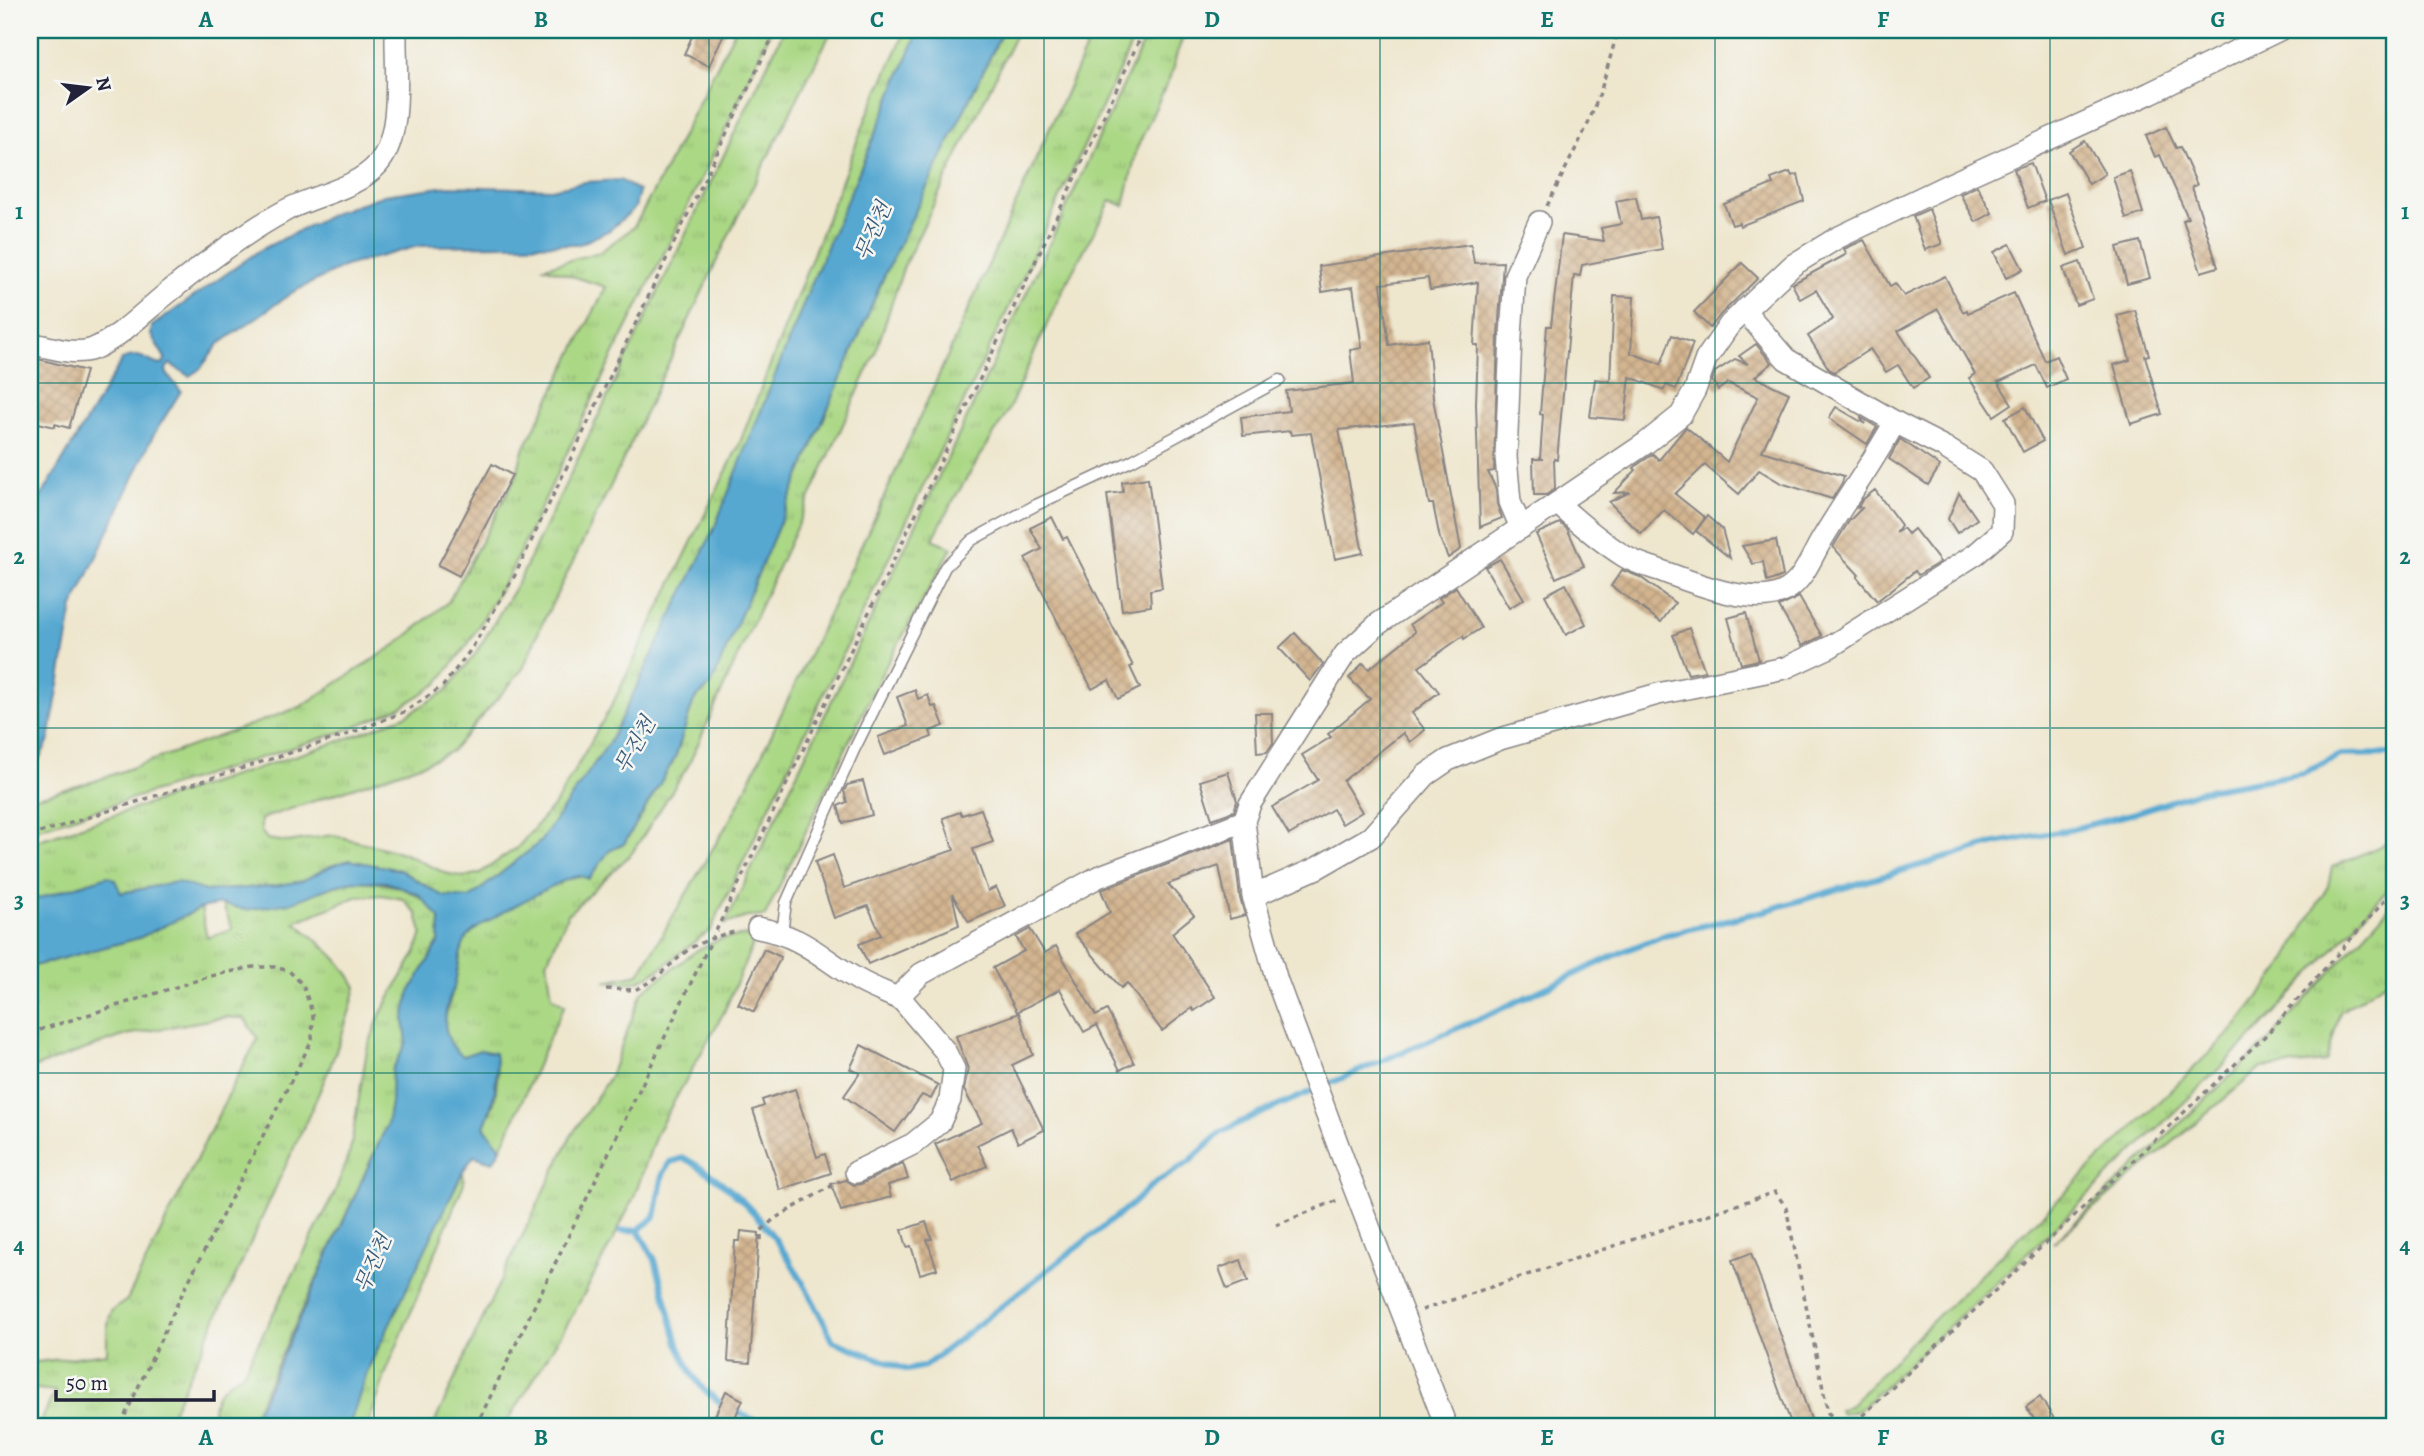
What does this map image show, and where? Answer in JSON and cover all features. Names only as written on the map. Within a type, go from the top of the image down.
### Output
[{"type":"street","points":[[30,343],[72,351],[91,349],[112,338],[204,263],[284,211],[351,183],[377,165],[390,145],[394,122],[396,30]]},
{"type":"street","points":[[1446,1426],[1278,981],[1253,895],[1244,821],[1250,804],[1345,654],[1378,624],[1646,443],[1681,415],[1695,390],[1706,359],[1730,324],[1793,265],[1838,238],[2279,30]]},
{"type":"street","points":[[1521,527],[1510,502],[1506,457],[1512,324],[1515,276],[1539,222]]},
{"type":"street","points":[[1253,895],[1317,869],[1371,837],[1426,775],[1448,760],[1500,740],[1658,694],[1785,668],[1830,647],[1976,554],[2002,531],[2003,504],[1983,471],[1786,359],[1744,310]]},
{"type":"street","points":[[1557,503],[1588,531],[1627,558],[1735,594],[1773,596],[1799,581],[1895,422]]},
{"type":"street","points":[[902,1000],[904,991],[921,974],[1057,898],[1098,877],[1244,821]]},
{"type":"street","points":[[758,928],[782,933],[816,950],[861,981],[902,1000],[945,1051],[954,1069],[950,1100],[940,1122],[913,1144],[856,1172]]},
{"type":"lane","points":[[782,933],[786,902],[854,750],[946,568],[972,540],[1036,505],[1131,461],[1280,380]]},
{"type":"path","points":[[30,836],[346,735],[406,711],[443,686],[472,648],[515,575],[776,30]]},
{"type":"path","points":[[476,1426],[714,937],[1144,30]]},
{"type":"path","points":[[1539,222],[1588,124],[1618,30]]},
{"type":"path","points":[[1404,1317],[1775,1192],[1786,1207],[1828,1413],[1841,1423],[1861,1417],[2266,1035],[2394,890]]},
{"type":"path","points":[[606,989],[635,990],[653,980],[690,948],[714,937],[758,928]]},
{"type":"path","points":[[30,1033],[211,976],[253,967],[275,967],[289,971],[303,985],[313,1015],[312,1040],[183,1292],[120,1426]]},
{"type":"path","points":[[761,1240],[761,1230],[774,1219],[856,1172]]},
{"type":"path","points":[[1276,1225],[1356,1192]]},
{"type":"green space","points":[[735,30],[771,30],[723,135],[610,362],[511,571],[468,644],[437,684],[401,707],[344,731],[30,831],[30,799],[95,781],[300,707],[397,644],[449,601],[517,475],[522,453],[606,287],[544,267],[600,252],[634,227]]},
{"type":"green space","points":[[784,30],[832,30],[737,218],[613,481],[541,626],[523,669],[452,751],[426,763],[261,819],[261,831],[267,839],[287,842],[333,835],[403,853],[445,873],[464,877],[480,873],[518,847],[556,803],[613,703],[739,445],[867,116],[906,30],[919,30],[811,285],[713,532],[610,741],[540,842],[470,898],[443,896],[400,870],[349,860],[302,881],[274,886],[205,891],[176,882],[120,893],[108,876],[30,901],[30,843],[346,739],[405,716],[446,691],[476,653],[520,579]]},
{"type":"green space","points":[[1003,30],[1018,30],[904,266],[875,354],[688,766],[632,853],[568,914],[547,962],[552,997],[565,1005],[501,1148],[484,1127],[495,1100],[498,1071],[481,1050],[463,1056],[453,1048],[445,1030],[447,1010],[464,943],[477,928],[540,892],[570,878],[578,876],[589,879],[609,851],[624,844],[675,758],[694,700],[711,685],[885,274]]},
{"type":"green space","points":[[1094,30],[1138,30],[1010,305],[710,931],[646,978],[630,982],[605,981],[639,974],[735,811],[880,506]]},
{"type":"green space","points":[[1149,30],[1186,30],[1174,68],[1137,148],[1124,206],[1111,200],[1061,293],[1008,411],[951,504],[933,539],[952,548],[882,673],[765,916],[747,917],[725,924],[1019,309]]},
{"type":"green space","points":[[2394,840],[2394,883],[2256,1033],[2045,1237],[1858,1411],[1841,1414],[1839,1410],[1851,1405],[1911,1342],[2231,1032],[2280,970],[2328,886],[2332,867]]},
{"type":"green space","points":[[354,881],[391,885],[423,900],[440,918],[439,941],[409,994],[404,1020],[407,1042],[392,1070],[387,1125],[253,1417],[245,1426],[213,1426],[213,1407],[222,1389],[243,1373],[334,1194],[350,1151],[367,1050],[380,1015],[416,952],[422,933],[417,914],[403,899],[381,895],[356,897],[295,922],[336,958],[356,987],[341,1037],[322,1085],[165,1426],[39,1426],[55,1391],[30,1388],[30,1363],[107,1353],[107,1329],[111,1311],[127,1300],[258,1039],[244,1018],[225,1017],[126,1035],[30,1069],[30,967],[139,938],[201,908],[207,938],[233,929],[222,904],[247,910]]},
{"type":"green space","points":[[2394,902],[2394,981],[2384,983],[2340,1012],[2326,1062],[2261,1068],[2053,1243],[2268,1041]]},
{"type":"green space","points":[[747,935],[755,939],[724,1012],[657,1132],[634,1197],[613,1240],[571,1318],[505,1426],[433,1426],[570,1138],[610,1076],[642,992],[697,950],[721,939]]},
{"type":"green space","points":[[463,1171],[464,1183],[387,1370],[368,1426],[349,1426],[369,1367]]},
{"type":"water","name":"무진천","points":[[919,30],[1003,30],[885,274],[711,685],[694,700],[675,758],[624,844],[609,851],[589,879],[578,876],[521,903],[474,930],[463,947],[446,1011],[445,1025],[452,1045],[463,1056],[481,1050],[495,1053],[495,1091],[484,1127],[501,1148],[493,1162],[474,1156],[463,1171],[369,1367],[349,1426],[245,1426],[264,1397],[387,1125],[392,1070],[407,1042],[404,1020],[409,994],[439,942],[440,918],[418,894],[386,882],[354,881],[290,903],[247,910],[222,904],[201,908],[139,938],[30,967],[30,901],[108,876],[115,880],[121,893],[177,882],[205,891],[274,886],[302,881],[349,860],[400,870],[443,896],[470,898],[540,842],[610,741],[713,531],[811,285]]},
{"type":"water","points":[[620,180],[639,191],[635,208],[610,230],[580,244],[419,246],[345,266],[293,292],[219,344],[200,369],[189,376],[170,364],[166,369],[167,374],[181,391],[153,436],[73,607],[49,740],[37,763],[30,764],[30,530],[37,504],[122,360],[137,356],[159,365],[164,363],[165,358],[151,335],[152,326],[260,250],[337,212],[384,195],[448,186],[551,189],[585,182]]},
{"type":"building","points":[[695,30],[726,30],[709,66],[684,54]]},
{"type":"building","points":[[2166,127],[2176,148],[2180,147],[2197,185],[2192,187],[2218,267],[2201,272],[2183,220],[2188,218],[2160,155],[2155,157],[2146,136]]},
{"type":"building","points":[[2085,141],[2105,174],[2089,184],[2069,151]]},
{"type":"building","points":[[2031,163],[2045,201],[2028,208],[2014,169]]},
{"type":"building","points":[[2130,171],[2143,213],[2126,219],[2113,177]]},
{"type":"building","points":[[1790,172],[1792,176],[1798,174],[1804,201],[1740,226],[1739,223],[1732,225],[1724,204],[1773,184],[1771,179]]},
{"type":"building","points":[[1977,186],[1992,213],[1976,222],[1960,194]]},
{"type":"building","points":[[2066,193],[2086,248],[2068,255],[2048,200]]},
{"type":"building","points":[[1636,197],[1641,220],[1656,217],[1662,249],[1582,265],[1580,276],[1574,275],[1557,460],[1554,459],[1555,489],[1546,495],[1534,495],[1533,459],[1540,459],[1543,415],[1540,414],[1547,326],[1551,326],[1562,235],[1604,241],[1601,228],[1621,224],[1616,201]]},
{"type":"building","points":[[1929,209],[1942,244],[1925,250],[1913,216]]},
{"type":"building","points":[[1864,240],[1890,286],[1895,283],[1904,296],[1945,276],[1963,312],[1967,310],[1968,313],[2014,293],[2045,361],[2056,356],[2066,379],[2047,388],[2036,365],[1998,382],[2012,404],[1994,416],[1969,378],[1975,374],[1938,309],[1898,331],[1929,378],[1913,388],[1898,365],[1886,372],[1870,349],[1834,372],[1829,369],[1808,336],[1833,319],[1816,290],[1800,299],[1792,284],[1847,254],[1844,249]]},
{"type":"building","points":[[2140,241],[2150,278],[2127,284],[2117,247]]},
{"type":"building","points":[[1471,244],[1474,263],[1503,262],[1494,471],[1488,472],[1496,489],[1502,518],[1480,527],[1476,404],[1478,345],[1474,345],[1478,282],[1430,290],[1428,278],[1381,284],[1389,345],[1428,339],[1433,398],[1461,549],[1448,558],[1440,539],[1433,504],[1429,504],[1414,422],[1339,430],[1363,553],[1335,559],[1311,433],[1291,435],[1290,431],[1243,436],[1241,417],[1289,411],[1286,391],[1354,383],[1350,350],[1362,348],[1353,287],[1322,292],[1319,266]]},
{"type":"building","points":[[2010,244],[2023,269],[2006,278],[1994,252]]},
{"type":"building","points":[[2080,262],[2093,299],[2076,305],[2063,268]]},
{"type":"building","points":[[1742,263],[1758,278],[1710,328],[1694,312]]},
{"type":"building","points":[[1614,296],[1634,297],[1631,353],[1661,364],[1672,335],[1693,343],[1676,389],[1666,385],[1664,390],[1630,377],[1625,420],[1590,417],[1595,379],[1610,381]]},
{"type":"building","points":[[2135,310],[2149,355],[2145,356],[2162,414],[2131,424],[2114,365],[2130,360],[2117,315]]},
{"type":"building","points":[[1756,344],[1772,363],[1755,377],[1789,393],[1762,451],[1844,476],[1842,483],[1832,499],[1781,483],[1759,470],[1739,494],[1705,465],[1675,494],[1705,518],[1693,534],[1664,510],[1641,534],[1609,502],[1630,492],[1614,493],[1636,470],[1634,468],[1637,465],[1653,454],[1659,460],[1686,427],[1727,462],[1758,397],[1728,383],[1718,390],[1712,381],[1715,372],[1735,359],[1748,364],[1739,356]]},
{"type":"building","points":[[30,357],[86,371],[69,428],[30,421]]},
{"type":"building","points":[[1836,407],[1865,424],[1860,417],[1877,427],[1867,444],[1829,418]]},
{"type":"building","points":[[2025,407],[2043,441],[2023,452],[2005,418]]},
{"type":"building","points":[[1900,439],[1940,466],[1928,485],[1889,459]]},
{"type":"building","points":[[492,464],[512,475],[459,576],[438,565]]},
{"type":"building","points":[[1148,478],[1162,588],[1150,590],[1151,606],[1122,610],[1107,494],[1123,492],[1122,482]]},
{"type":"building","points":[[1875,490],[1901,525],[1896,533],[1903,528],[1908,534],[1914,529],[1940,562],[1918,575],[1915,571],[1877,601],[1857,577],[1859,575],[1833,547],[1849,521],[1862,508],[1858,507],[1862,500]]},
{"type":"building","points":[[1959,493],[1977,519],[1957,533],[1948,519]]},
{"type":"building","points":[[1707,516],[1722,529],[1730,558],[1696,531]]},
{"type":"building","points":[[1052,517],[1063,539],[1067,537],[1133,666],[1130,667],[1140,688],[1118,699],[1109,680],[1092,689],[1025,558],[1042,549],[1030,528]]},
{"type":"building","points":[[1560,523],[1568,530],[1584,566],[1556,578],[1536,534]]},
{"type":"building","points":[[1776,540],[1783,576],[1767,582],[1763,562],[1753,564],[1742,546]]},
{"type":"building","points":[[1500,559],[1524,599],[1509,608],[1485,567]]},
{"type":"building","points":[[1622,570],[1640,577],[1675,603],[1661,622],[1611,586]]},
{"type":"building","points":[[1566,584],[1586,624],[1566,635],[1545,595]]},
{"type":"building","points":[[1456,587],[1481,628],[1464,639],[1463,636],[1419,667],[1439,692],[1412,713],[1425,730],[1410,742],[1403,733],[1343,781],[1362,812],[1342,824],[1333,809],[1289,835],[1272,807],[1318,780],[1302,755],[1331,737],[1328,734],[1370,699],[1349,678],[1363,663],[1369,669],[1415,632],[1410,624],[1442,602],[1439,598]]},
{"type":"building","points":[[1799,597],[1822,636],[1802,646],[1779,607]]},
{"type":"building","points":[[1746,613],[1759,660],[1741,664],[1728,618]]},
{"type":"building","points":[[1689,628],[1705,671],[1688,674],[1673,635]]},
{"type":"building","points":[[1295,633],[1323,664],[1310,681],[1279,648]]},
{"type":"building","points":[[915,690],[918,699],[928,695],[944,726],[930,731],[932,737],[885,755],[878,737],[908,726],[897,697]]},
{"type":"building","points":[[1255,713],[1272,713],[1273,743],[1267,752],[1257,753]]},
{"type":"building","points":[[1228,772],[1237,801],[1234,811],[1212,819],[1200,781]]},
{"type":"building","points":[[863,781],[872,815],[843,823],[838,806],[847,802],[844,791],[847,785]]},
{"type":"building","points":[[981,809],[993,842],[973,849],[988,891],[996,887],[1005,906],[969,922],[952,894],[959,925],[868,964],[859,944],[881,935],[868,906],[834,918],[815,862],[833,855],[844,888],[954,850],[943,818]]},
{"type":"building","points":[[1233,839],[1240,898],[1245,915],[1230,919],[1219,866],[1168,884],[1194,915],[1172,933],[1215,997],[1194,1011],[1192,1008],[1162,1031],[1127,983],[1121,988],[1075,934],[1110,912],[1101,890]]},
{"type":"building","points":[[1030,929],[1045,953],[1056,946],[1096,1016],[1107,1010],[1134,1063],[1120,1070],[1097,1025],[1084,1032],[1060,989],[1017,1012],[993,968],[1024,951],[1016,937]]},
{"type":"building","points":[[764,949],[781,957],[754,1012],[738,1004]]},
{"type":"building","points":[[1019,1013],[1033,1055],[1012,1065],[1044,1130],[1018,1143],[1011,1128],[977,1145],[987,1166],[953,1182],[935,1144],[982,1123],[964,1090],[968,1069],[956,1036]]},
{"type":"building","points":[[861,1045],[938,1085],[931,1099],[922,1095],[895,1132],[844,1096],[860,1073],[850,1069]]},
{"type":"building","points":[[795,1089],[817,1157],[825,1154],[831,1173],[780,1190],[753,1110],[764,1106],[762,1100]]},
{"type":"building","points":[[903,1163],[908,1179],[888,1185],[891,1197],[841,1211],[831,1184],[846,1180],[854,1185],[861,1184]]},
{"type":"building","points":[[926,1222],[932,1239],[927,1240],[937,1269],[920,1274],[911,1246],[907,1247],[902,1230]]},
{"type":"building","points":[[741,1231],[759,1233],[750,1363],[728,1361],[735,1241],[740,1241]]},
{"type":"building","points":[[1751,1253],[1812,1422],[1800,1426],[1792,1426],[1732,1260]]},
{"type":"building","points":[[1241,1260],[1248,1281],[1227,1289],[1219,1268]]},
{"type":"building","points":[[726,1391],[743,1400],[731,1426],[713,1420]]},
{"type":"building","points":[[2040,1397],[2059,1426],[2039,1426],[2026,1407]]},
{"type":"waterway","points":[[621,1231],[638,1230],[655,1217],[663,1174],[670,1162],[684,1158],[734,1193],[774,1237],[805,1287],[833,1341],[907,1370],[925,1366],[1131,1205],[1152,1185],[1189,1162],[1220,1133],[1490,1014],[1624,951],[1665,935],[1764,911],[1996,843],[2069,830],[2135,813],[2201,791],[2304,773],[2340,755],[2394,754]]},
{"type":"waterway","points":[[638,1230],[655,1260],[679,1347],[692,1374],[704,1390],[721,1403],[765,1426]]}]
